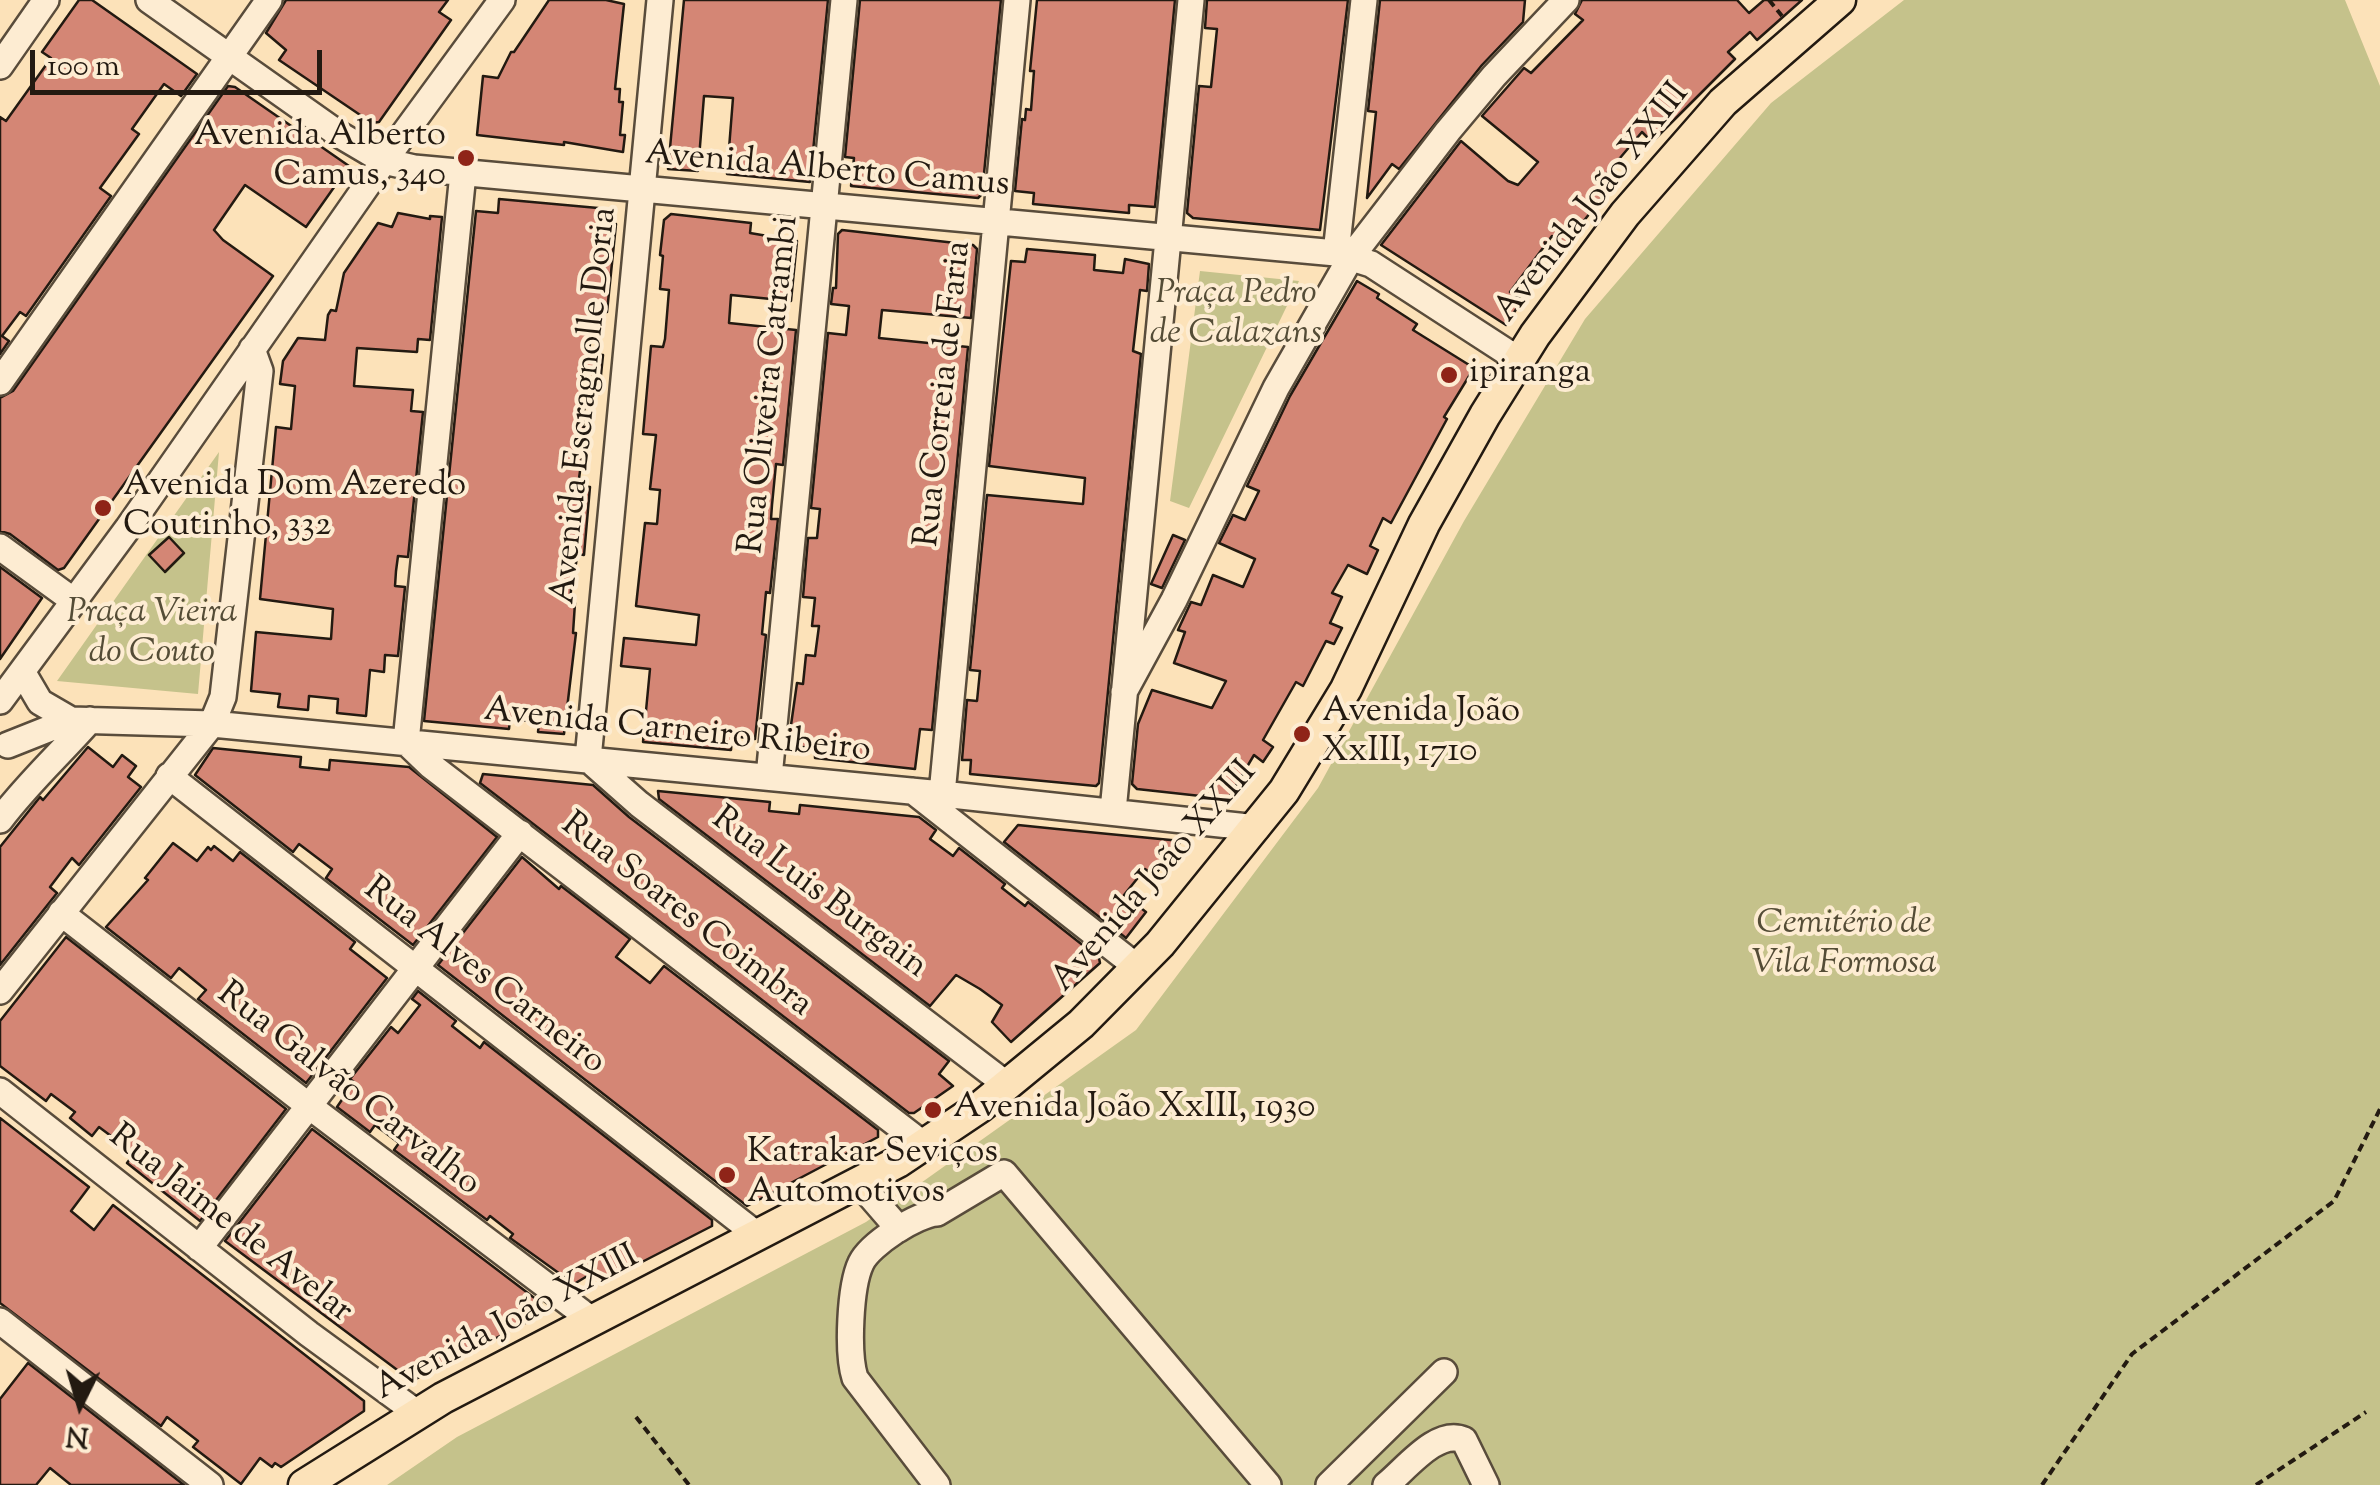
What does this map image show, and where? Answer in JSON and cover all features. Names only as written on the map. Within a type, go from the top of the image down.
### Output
[{"type":"main road","name":"Avenida João XXIII","points":[[304,1485],[417,1414],[756,1234],[860,1184],[1007,1085],[1081,1024],[1136,967],[1257,828],[1284,791],[1346,689],[1424,524],[1519,360],[1624,214],[1723,102],[1840,0]]},
{"type":"street","points":[[0,66],[46,0]]},
{"type":"street","name":"Avenida Alberto Camus","points":[[148,0],[340,134],[384,160],[414,168],[1343,255],[1370,264],[1519,360]]},
{"type":"street","points":[[0,382],[269,0]]},
{"type":"street","points":[[0,701],[502,0]]},
{"type":"street","name":"Avenida Escragnolle Doria","points":[[588,759],[660,0]]},
{"type":"street","name":"Rua Oliveira Catrambi","points":[[770,777],[844,0]]},
{"type":"street","name":"Rua Correia de Faria","points":[[942,794],[1017,0]]},
{"type":"street","points":[[1113,811],[1192,0]]},
{"type":"street","points":[[1343,255],[1364,0]]},
{"type":"street","points":[[1536,31],[1538,0]]},
{"type":"street","points":[[1124,692],[1174,600],[1343,255],[1566,0]]},
{"type":"street","points":[[406,742],[462,173]]},
{"type":"street","points":[[0,991],[212,724],[223,697],[260,371],[252,348]]},
{"type":"street","points":[[0,548],[74,601]]},
{"type":"street","points":[[0,820],[20,793],[39,778],[80,720],[40,702],[23,673]]},
{"type":"street","name":"Avenida Carneiro Ribeiro","points":[[4,740],[80,720],[212,724],[1257,828]]},
{"type":"street","points":[[4,740],[17,767],[20,793]]},
{"type":"street","name":"Rua Soares Coimbra","points":[[406,742],[430,765],[924,1144]]},
{"type":"street","name":"Rua Luis Burgain","points":[[588,759],[639,804],[1007,1085]]},
{"type":"street","name":"Rua Alves Carneiro","points":[[169,776],[756,1234]]},
{"type":"street","points":[[912,791],[1136,967]]},
{"type":"street","points":[[199,1248],[520,833]]},
{"type":"street","name":"Rua Galvão Carvalho","points":[[62,913],[592,1321]]},
{"type":"street","name":"Rua Jaime de Avelar","points":[[0,1091],[417,1414]]},
{"type":"street","points":[[938,1485],[854,1378],[849,1358],[859,1266],[867,1252],[900,1229],[926,1214],[937,1213],[1004,1173],[1268,1485]]},
{"type":"street","points":[[860,1184],[900,1229]]},
{"type":"street","points":[[0,1321],[210,1485]]},
{"type":"street","points":[[1329,1485],[1444,1372]]},
{"type":"street","points":[[1386,1485],[1442,1438],[1454,1436],[1464,1440],[1478,1481]]},
{"type":"path","points":[[2042,1485],[2132,1354],[2334,1201],[2380,1109]]},
{"type":"path","points":[[2256,1485],[2366,1412]]},
{"type":"path","points":[[636,1417],[689,1485]]},
{"type":"green space","name":"Cemitério de Vila Formosa","points":[[1904,0],[2345,0],[2380,86],[2380,1485],[387,1485],[457,1437],[866,1222],[1136,1030],[1318,788],[1464,521],[1585,319],[1771,103]]},
{"type":"green space","name":"Praça Pedro de Calazans","points":[[1200,271],[1299,281],[1189,508],[1170,501]]},
{"type":"green space","name":"Praça Vieira do Couto","points":[[219,452],[198,694],[57,681]]},
{"type":"building","points":[[79,0],[92,0],[197,74],[181,96],[164,84],[132,129],[139,134],[100,188],[111,196],[26,316],[20,312],[2,336],[9,341],[0,354],[0,117],[6,121],[51,58],[42,52]]},
{"type":"building","points":[[286,0],[448,0],[439,12],[451,20],[379,122],[372,123],[279,60],[286,50],[266,33]]},
{"type":"building","points":[[549,0],[606,0],[624,4],[615,89],[620,89],[619,102],[623,102],[623,152],[564,142],[477,135],[483,76],[498,78],[511,52]]},
{"type":"building","points":[[684,0],[828,0],[810,182],[727,174],[733,98],[704,96],[698,171],[668,169]]},
{"type":"building","points":[[860,0],[1001,0],[982,194],[978,198],[851,186],[854,158],[845,157]]},
{"type":"building","points":[[1037,0],[1175,0],[1155,207],[1129,205],[1129,213],[1033,204],[1034,193],[1015,191],[1022,119],[1025,120],[1026,109],[1031,110],[1034,71],[1030,71]]},
{"type":"building","points":[[1207,0],[1348,0],[1320,230],[1193,218],[1187,213],[1199,86],[1211,87],[1217,29],[1205,28]]},
{"type":"building","points":[[1380,0],[1525,0],[1523,22],[1482,65],[1399,169],[1392,164],[1367,198],[1376,112],[1368,111]]},
{"type":"building","points":[[1582,0],[1737,0],[1749,13],[1764,0],[1802,0],[1757,40],[1750,32],[1728,52],[1735,59],[1652,142],[1642,132],[1603,178],[1612,185],[1568,241],[1563,244],[1552,236],[1510,292],[1522,300],[1506,325],[1381,245],[1461,141],[1518,185],[1538,162],[1482,116],[1524,68],[1531,73],[1583,20],[1575,14]]},
{"type":"building","points":[[228,86],[235,87],[349,166],[306,227],[245,185],[214,230],[273,276],[64,568],[58,570],[10,534],[0,531],[0,398],[13,391]]},
{"type":"building","points":[[499,199],[598,208],[598,213],[604,214],[604,223],[616,224],[607,312],[593,311],[589,354],[603,355],[599,394],[586,396],[584,412],[586,427],[578,486],[590,487],[584,555],[577,554],[573,564],[570,603],[575,603],[576,633],[564,734],[538,732],[539,722],[510,719],[509,729],[424,721],[476,211],[498,213]]},
{"type":"building","points":[[398,213],[430,219],[442,217],[430,340],[418,339],[417,352],[357,348],[354,386],[413,390],[411,411],[423,412],[408,557],[398,556],[396,571],[395,586],[405,587],[398,656],[385,655],[384,672],[370,670],[366,716],[337,713],[338,699],[309,696],[308,710],[278,707],[280,694],[251,691],[256,632],[331,639],[333,609],[260,599],[276,427],[291,429],[295,386],[280,384],[283,361],[298,338],[325,340],[328,315],[331,310],[336,311],[344,273],[378,223],[392,227]]},
{"type":"building","points":[[671,214],[751,223],[750,233],[797,241],[791,301],[731,295],[729,323],[796,330],[783,465],[776,464],[771,519],[778,519],[770,593],[766,592],[762,634],[766,635],[755,739],[732,736],[731,750],[643,742],[650,669],[621,666],[624,638],[696,645],[699,615],[636,606],[645,523],[657,524],[660,490],[650,489],[656,435],[643,434],[651,346],[663,347],[665,339],[669,290],[660,289],[660,255],[664,220]]},
{"type":"building","points":[[842,230],[973,245],[977,249],[971,318],[882,310],[879,338],[968,347],[932,730],[920,729],[915,769],[815,758],[815,748],[788,746],[797,683],[803,684],[806,655],[815,656],[819,626],[812,626],[815,598],[803,597],[808,538],[817,538],[820,509],[811,508],[828,333],[846,335],[849,306],[831,304],[836,288],[838,234]]},
{"type":"building","points":[[1027,249],[1095,255],[1094,270],[1123,273],[1125,259],[1149,264],[1147,291],[1140,290],[1133,351],[1141,354],[1096,786],[970,774],[971,760],[962,760],[967,700],[977,701],[980,671],[970,670],[987,495],[1083,504],[1085,478],[989,466],[1011,261],[1025,262]]},
{"type":"building","points":[[1357,281],[1417,324],[1413,330],[1474,368],[1444,417],[1447,419],[1391,523],[1383,518],[1370,546],[1378,550],[1367,574],[1348,565],[1332,593],[1342,597],[1330,623],[1342,628],[1334,644],[1326,641],[1303,686],[1296,682],[1263,740],[1273,747],[1263,762],[1254,755],[1228,799],[1137,789],[1132,784],[1138,724],[1152,690],[1212,708],[1226,681],[1174,663],[1185,632],[1178,630],[1191,602],[1201,605],[1213,575],[1243,587],[1255,559],[1219,543],[1233,515],[1245,520],[1259,491],[1247,486],[1290,396]]},
{"type":"building","points":[[1173,535],[1185,540],[1162,588],[1151,584]]},
{"type":"building","points":[[169,537],[184,553],[165,572],[149,555]]},
{"type":"building","points":[[0,567],[42,598],[0,659]]},
{"type":"building","points":[[88,747],[113,767],[122,755],[136,766],[128,777],[141,787],[79,865],[72,858],[50,887],[57,893],[0,965],[0,847],[40,797],[43,800]]},
{"type":"building","points":[[213,748],[301,757],[300,767],[329,770],[330,760],[409,767],[497,837],[413,945],[326,878],[332,869],[299,844],[293,852],[195,775]]},
{"type":"building","points":[[483,774],[593,785],[629,817],[949,1061],[939,1074],[953,1086],[909,1113],[480,783]]},
{"type":"building","points":[[658,791],[770,802],[769,811],[799,814],[800,805],[919,817],[936,830],[930,839],[953,856],[959,848],[1005,884],[1002,888],[1025,906],[1028,902],[1099,958],[1100,963],[1011,1042],[992,1022],[1002,1005],[980,989],[956,975],[930,1006],[659,799]]},
{"type":"building","points":[[1018,825],[1181,841],[1154,876],[1145,869],[1124,895],[1146,912],[1126,938],[1004,842]]},
{"type":"building","points":[[173,843],[197,861],[208,847],[211,850],[214,846],[233,861],[240,852],[355,942],[350,949],[387,978],[306,1083],[198,999],[206,990],[179,968],[171,978],[106,927],[148,880],[145,878]]},
{"type":"building","points":[[522,857],[559,889],[561,886],[630,939],[616,957],[650,983],[664,966],[878,1130],[878,1137],[747,1206],[438,965]]},
{"type":"building","points":[[66,937],[286,1109],[200,1221],[127,1163],[133,1155],[123,1145],[99,1127],[92,1136],[70,1118],[75,1112],[51,1094],[46,1101],[0,1066],[0,1021]]},
{"type":"building","points":[[418,991],[456,1021],[452,1026],[480,1048],[484,1042],[712,1220],[712,1226],[605,1281],[594,1272],[574,1284],[510,1238],[513,1234],[490,1216],[487,1220],[394,1150],[399,1143],[375,1125],[370,1132],[337,1107],[354,1082],[350,1079],[391,1027],[398,1033],[420,1005],[412,999]]},
{"type":"building","points":[[0,1118],[89,1187],[71,1211],[94,1230],[113,1205],[364,1401],[364,1411],[281,1467],[275,1463],[272,1467],[260,1458],[241,1484],[193,1447],[198,1441],[167,1417],[161,1426],[0,1303]]},
{"type":"building","points":[[312,1129],[541,1303],[543,1314],[412,1381],[225,1241]]},
{"type":"building","points":[[28,1363],[184,1485],[71,1485],[50,1468],[36,1485],[0,1485],[0,1399]]},
{"type":"place","name":"Avenida Alberto Camus, 340","points":[[466,158]]},
{"type":"place","name":"ipiranga","points":[[1449,375]]},
{"type":"place","name":"Avenida Dom Azeredo Coutinho, 332","points":[[103,508]]},
{"type":"place","name":"Avenida João XxIII, 1710","points":[[1302,734]]},
{"type":"place","name":"Avenida João XxIII, 1930","points":[[933,1110]]},
{"type":"place","name":"Katrakar Seviços Automotivos","points":[[727,1175]]}]
